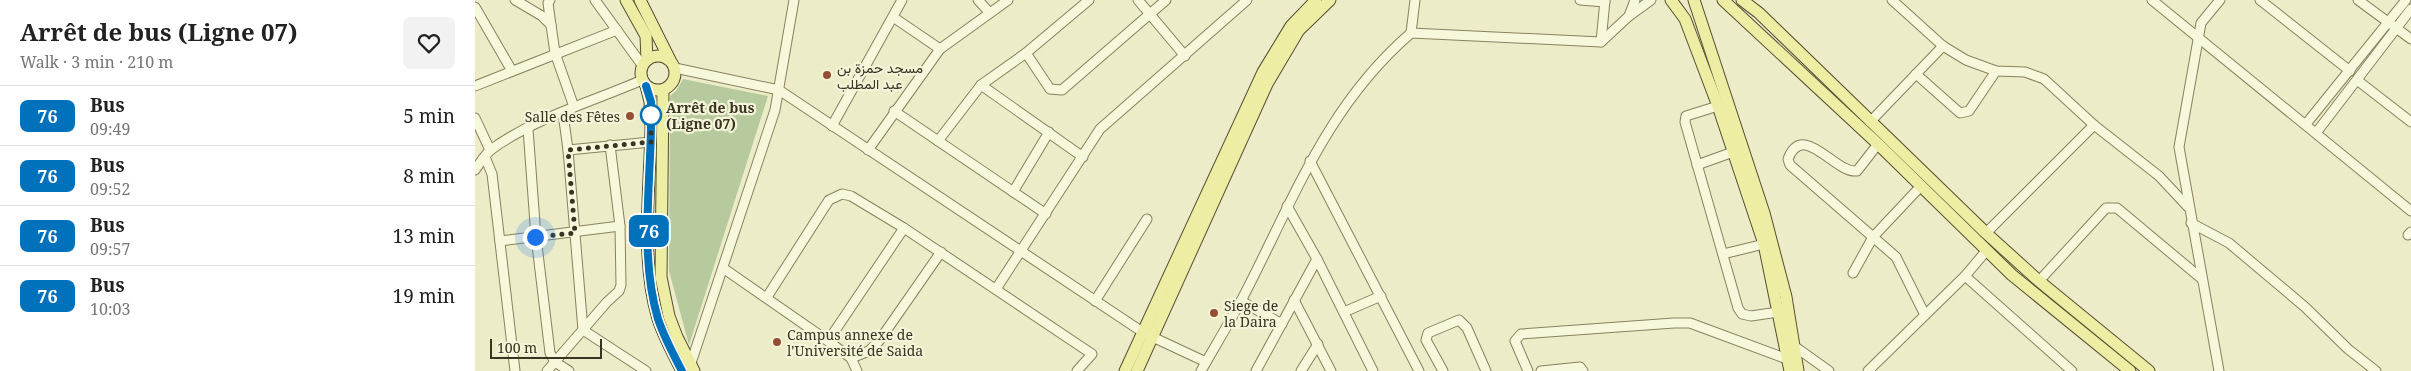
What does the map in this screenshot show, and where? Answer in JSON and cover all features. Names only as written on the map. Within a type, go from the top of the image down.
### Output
[{"type":"main road","points":[[626,0],[647,36],[644,83],[651,102],[649,278],[658,319],[682,371]]},
{"type":"main road","points":[[640,0],[672,64],[675,78],[663,90],[661,276],[669,316],[691,368]]},
{"type":"main road","points":[[1137,371],[1148,335],[1263,72],[1291,26],[1316,0]]},
{"type":"main road","points":[[1125,371],[1148,335],[1267,84],[1299,30],[1330,0]]},
{"type":"main road","points":[[1671,0],[1685,19],[1764,244],[1789,371]]},
{"type":"main road","points":[[1694,0],[1764,213],[1786,297],[1798,371]]},
{"type":"main road","points":[[1723,0],[1878,144],[2012,275],[2124,369]]},
{"type":"main road","points":[[1742,0],[1759,14],[1986,233],[2039,281],[2149,371]]},
{"type":"main road","points":[[645,63],[656,56],[672,64]]},
{"type":"main road","points":[[644,83],[654,90],[663,90]]},
{"type":"street","points":[[515,0],[542,16],[551,25]]},
{"type":"street","points":[[551,0],[548,4],[555,53],[574,107]]},
{"type":"street","points":[[595,0],[645,63]]},
{"type":"street","points":[[691,368],[775,110],[794,0]]},
{"type":"street","points":[[833,126],[902,0]]},
{"type":"street","points":[[978,0],[989,12]]},
{"type":"street","points":[[868,150],[940,49],[1008,0]]},
{"type":"street","points":[[939,142],[981,85],[1026,53],[1089,0]]},
{"type":"street","points":[[1138,0],[1149,16],[1185,56]]},
{"type":"street","points":[[1026,53],[1050,89],[1062,90],[1166,0]]},
{"type":"street","points":[[996,289],[1100,129],[1247,0]]},
{"type":"street","points":[[1411,34],[1415,0]]},
{"type":"street","points":[[1580,0],[1605,1],[1601,42]]},
{"type":"street","points":[[1629,16],[1635,0]]},
{"type":"street","points":[[1201,371],[1241,301],[1310,161],[1345,105],[1384,56],[1411,34],[1601,42],[1629,16],[1651,0]]},
{"type":"street","points":[[1892,0],[1943,46],[1966,60],[1996,71],[2025,72],[2044,79],[2094,125],[2159,176],[2188,208]]},
{"type":"street","points":[[2152,0],[2411,211]]},
{"type":"street","points":[[2219,371],[2188,208],[2179,147],[2201,23],[2220,0]]},
{"type":"street","points":[[2260,0],[2350,71]]},
{"type":"street","points":[[2358,0],[2411,39]]},
{"type":"street","points":[[2316,133],[2357,80],[2394,26],[2406,0]]},
{"type":"street","points":[[475,7],[512,71]]},
{"type":"street","points":[[2306,124],[2350,71],[2411,9]]},
{"type":"street","points":[[893,17],[940,49]]},
{"type":"street","points":[[475,86],[617,30]]},
{"type":"street","points":[[1870,122],[1943,46]]},
{"type":"street","points":[[672,64],[779,90],[1148,335],[1206,362]]},
{"type":"street","points":[[1916,74],[1960,113],[1964,113],[1969,111],[1996,71]]},
{"type":"street","points":[[2357,80],[2411,122]]},
{"type":"street","points":[[475,170],[488,154],[528,129],[574,107],[644,83]]},
{"type":"street","points":[[981,85],[1083,157]]},
{"type":"street","points":[[1717,106],[1686,116],[1686,130],[1742,314],[1751,316],[1778,312]]},
{"type":"street","points":[[894,111],[1046,214]]},
{"type":"street","points":[[563,113],[568,150],[583,330]]},
{"type":"street","points":[[475,118],[488,154],[492,174],[515,371]]},
{"type":"street","points":[[1986,233],[2094,125]]},
{"type":"street","points":[[528,129],[535,237],[550,353],[555,362],[569,371]]},
{"type":"street","points":[[1013,192],[1049,132]]},
{"type":"street","points":[[568,150],[651,142]]},
{"type":"street","points":[[1878,144],[1857,171],[1845,170],[1812,146],[1801,145],[1793,149],[1788,159],[1790,165],[1896,257],[1925,315]]},
{"type":"street","points":[[547,371],[619,291],[621,284],[620,226],[610,146]]},
{"type":"street","points":[[1697,165],[1733,152]]},
{"type":"street","points":[[1310,161],[1419,371]]},
{"type":"street","points":[[1853,272],[1873,237],[1921,186]]},
{"type":"street","points":[[767,297],[829,200],[842,194],[851,196],[941,252],[1092,354],[1077,371]]},
{"type":"street","points":[[1287,206],[1317,259],[1373,371]]},
{"type":"street","points":[[2039,281],[2106,208],[2112,207],[2117,208],[2202,279]]},
{"type":"street","points":[[1095,301],[1147,219]]},
{"type":"street","points":[[2191,223],[2229,244],[2305,308],[2348,349],[2377,371]]},
{"type":"street","points":[[500,241],[620,226]]},
{"type":"street","points":[[828,341],[904,228]]},
{"type":"street","points":[[1723,254],[1764,244]]},
{"type":"street","points":[[1868,371],[1965,276],[1987,250]]},
{"type":"street","points":[[851,358],[869,351],[879,341],[941,252]]},
{"type":"street","points":[[1256,371],[1317,259]]},
{"type":"street","points":[[723,268],[767,297],[851,358],[857,371]]},
{"type":"street","points":[[1965,276],[2072,371]]},
{"type":"street","points":[[1344,312],[1381,296]]},
{"type":"street","points":[[1294,300],[1331,371]]},
{"type":"street","points":[[1241,301],[1282,324]]},
{"type":"street","points":[[1443,371],[1426,340],[1428,333],[1459,320],[1467,328],[1486,371]]},
{"type":"street","points":[[1528,371],[1515,341],[1521,334],[1675,323],[1690,323],[1787,359]]},
{"type":"street","points":[[583,330],[646,371]]},
{"type":"street","points":[[1301,371],[1318,344]]},
{"type":"street","points":[[1794,346],[1829,371]]},
{"type":"street","points":[[1541,371],[1580,367],[1583,371]]},
{"type":"green space","points":[[683,79],[768,96],[689,345],[669,271],[670,96],[676,91]]},
{"type":"bus line","name":"76","points":[[646,86],[651,102],[649,278],[658,319],[682,371]]},
{"type":"place","name":"مسجد حمزة بن عبد المطلب","points":[[827,75]]},
{"type":"place","name":"Arrêt de bus (Ligne 07)","points":[[651,115]]},
{"type":"place","name":"Salle des Fêtes","points":[[630,116]]},
{"type":"place","name":"Siege de la Daira","points":[[1214,313]]},
{"type":"place","name":"Campus annexe de l'Université de Saida","points":[[777,342]]},
{"type":"route","points":[[535,237],[575,233],[568,150],[651,142],[651,115]]}]
